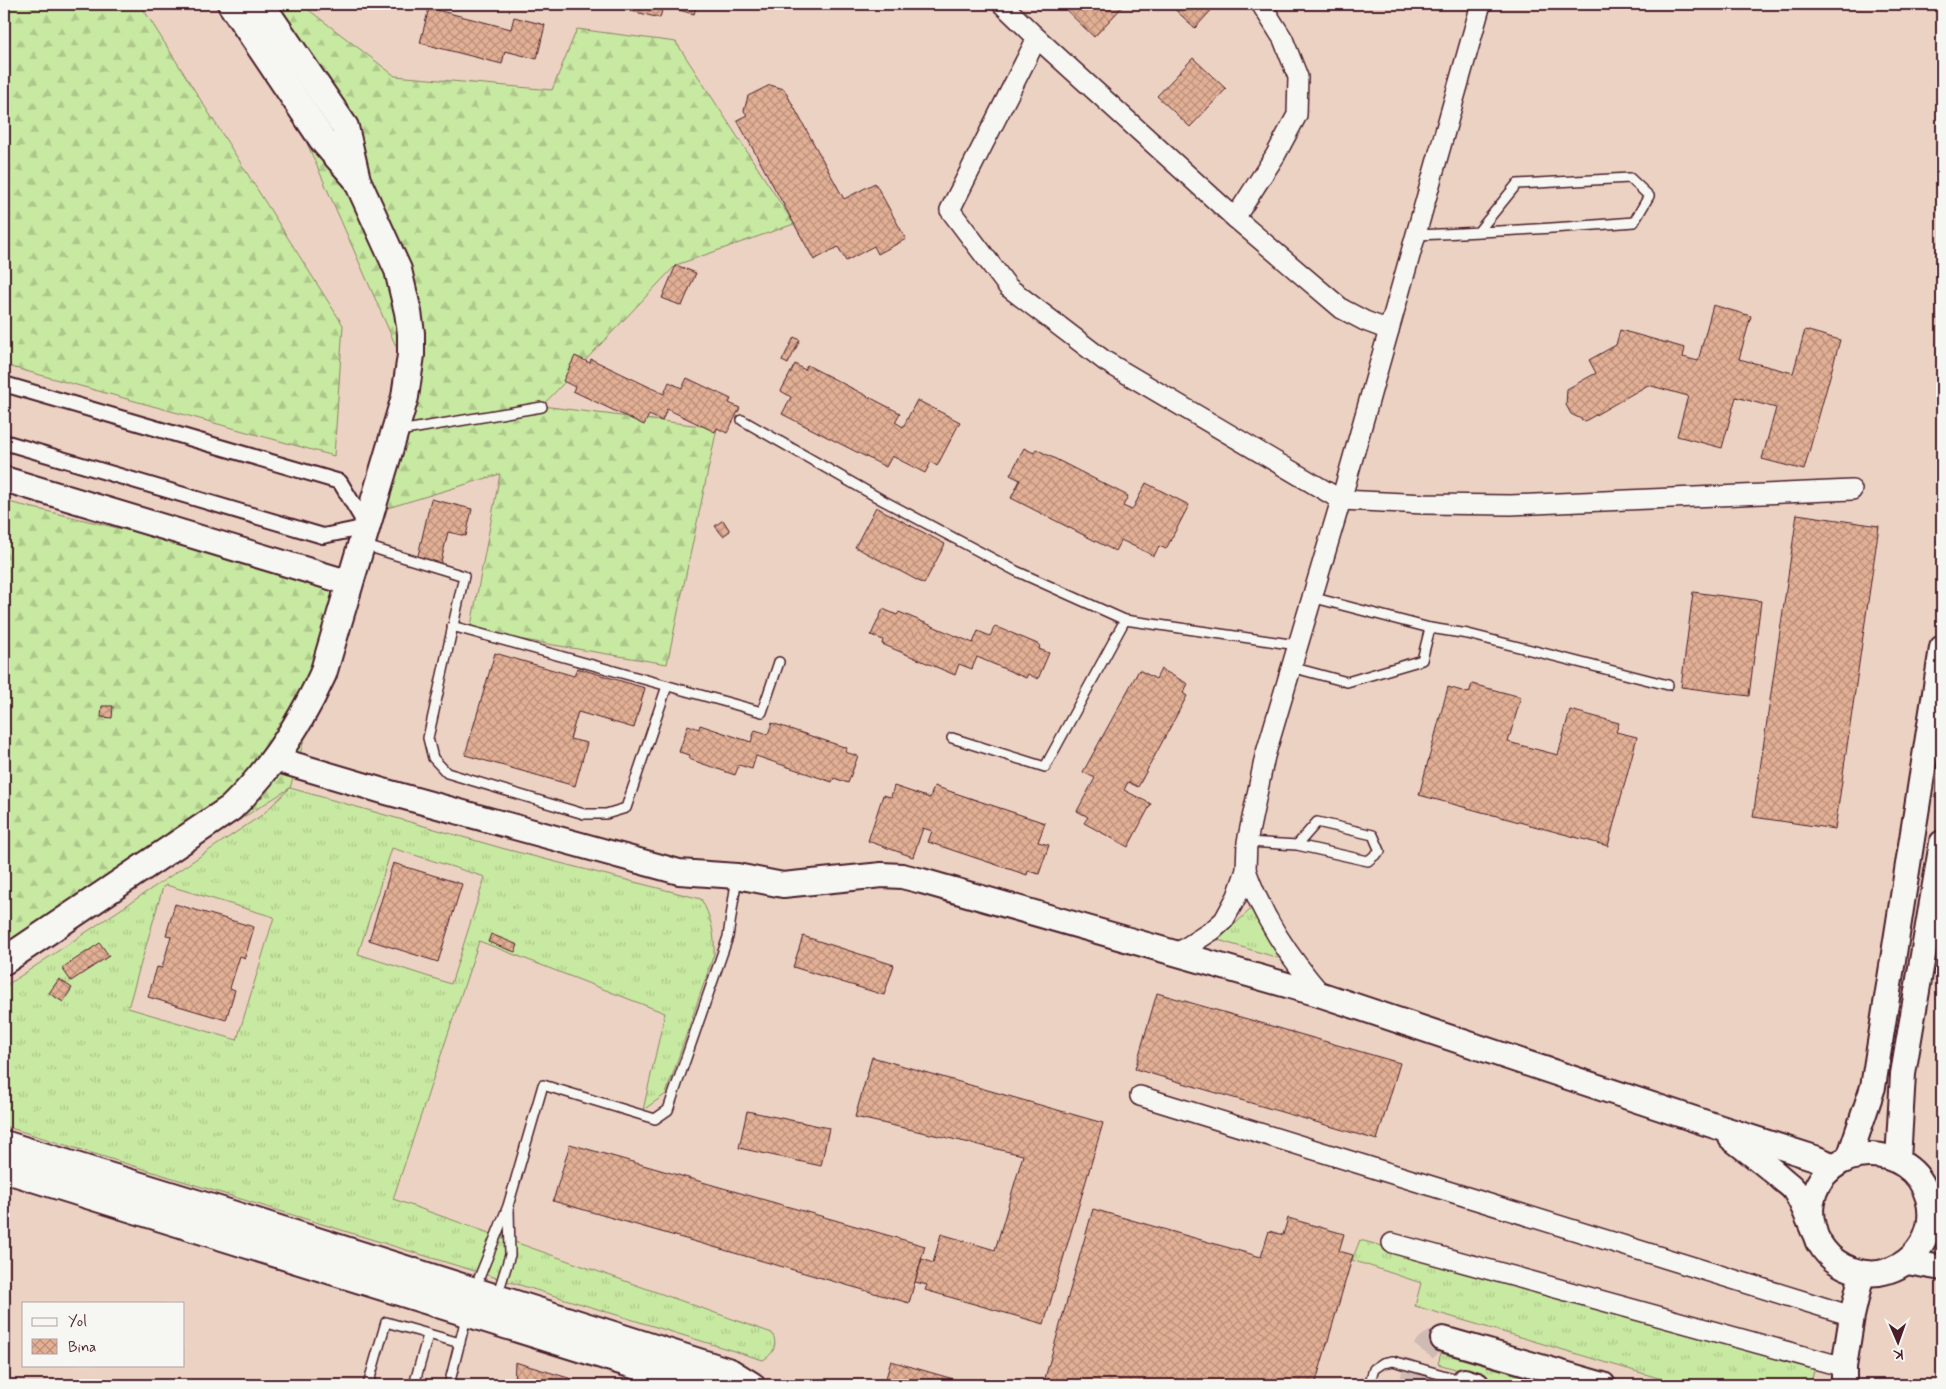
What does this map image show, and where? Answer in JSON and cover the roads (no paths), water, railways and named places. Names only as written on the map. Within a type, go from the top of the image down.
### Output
[{"type":"main road","points":[[232,4],[324,142],[357,180]]},
{"type":"main road","points":[[4,961],[231,808],[246,794],[275,759],[299,723],[323,674],[405,397],[411,348],[408,312],[398,270],[357,180],[345,127],[261,4]]},
{"type":"main road","points":[[4,1144],[476,1301],[698,1385]]},
{"type":"main road","points":[[4,1169],[730,1372],[751,1385]]},
{"type":"street","points":[[1002,4],[1235,218],[1342,309],[1365,322],[1389,330]]},
{"type":"street","points":[[1235,218],[1275,156],[1297,115],[1298,77],[1283,39],[1260,4]]},
{"type":"street","points":[[1176,954],[1214,930],[1224,920],[1237,896],[1246,870],[1247,842],[1265,756],[1341,500],[1481,4]]},
{"type":"street","points":[[1038,38],[950,210],[1008,287],[1105,362],[1341,500],[1425,504],[1510,505],[1852,490]]},
{"type":"street","points":[[4,384],[340,482],[364,536],[326,536],[4,442]]},
{"type":"street","points":[[4,479],[350,583]]},
{"type":"street","points":[[1842,1162],[1873,1088],[1942,648]]},
{"type":"street","points":[[275,759],[383,791],[679,872],[737,876],[783,885],[862,876],[902,876],[1322,995],[1718,1128],[1815,1158],[1842,1162]]},
{"type":"street","points":[[1898,1160],[1903,1074],[1942,843]]},
{"type":"street","points":[[1246,870],[1255,895],[1276,936],[1302,972],[1322,995]]},
{"type":"street","points":[[1140,1096],[1852,1316]]},
{"type":"street","points":[[1718,1128],[1761,1160],[1794,1190],[1818,1242],[1829,1257],[1844,1267],[1862,1273],[1877,1273],[1893,1270],[1907,1262],[1921,1247],[1936,1214],[1925,1188],[1914,1172],[1898,1160],[1882,1155],[1866,1154],[1842,1162],[1820,1182],[1812,1201],[1811,1222],[1818,1242]]},
{"type":"street","points":[[1392,1243],[1841,1379],[1862,1273]]},
{"type":"street","points":[[1907,1262],[1942,1268]]},
{"type":"street","points":[[1443,1339],[1603,1385]]},
{"type":"lane","points":[[1416,235],[1478,232],[1634,222],[1649,196],[1630,178],[1517,184],[1478,232]]},
{"type":"lane","points":[[395,432],[542,407]]},
{"type":"lane","points":[[742,420],[884,501],[1016,571],[1125,620],[1297,645]]},
{"type":"lane","points":[[364,536],[464,576],[428,738],[433,758],[447,773],[584,814],[606,814],[626,808],[667,686]]},
{"type":"lane","points":[[1311,597],[1430,628],[1468,634],[1668,684]]},
{"type":"lane","points":[[952,738],[1045,767],[1125,620]]},
{"type":"lane","points":[[452,626],[762,712],[779,662]]},
{"type":"lane","points":[[1290,667],[1347,682],[1422,660],[1430,628]]},
{"type":"lane","points":[[1247,842],[1298,845],[1368,861],[1380,851],[1373,835],[1316,822],[1298,845]]},
{"type":"lane","points":[[449,1385],[460,1343],[508,1206],[543,1085],[655,1119],[668,1110],[728,938],[737,876]]},
{"type":"lane","points":[[476,1301],[510,1255],[508,1206]]},
{"type":"lane","points":[[368,1385],[386,1322],[460,1343]]},
{"type":"lane","points":[[414,1385],[428,1334]]},
{"type":"lane","points":[[1369,1385],[1374,1369],[1382,1363],[1393,1361],[1468,1384]]},
{"type":"tunnel","points":[[1411,1385],[1420,1356],[1429,1346],[1443,1339]]}]
